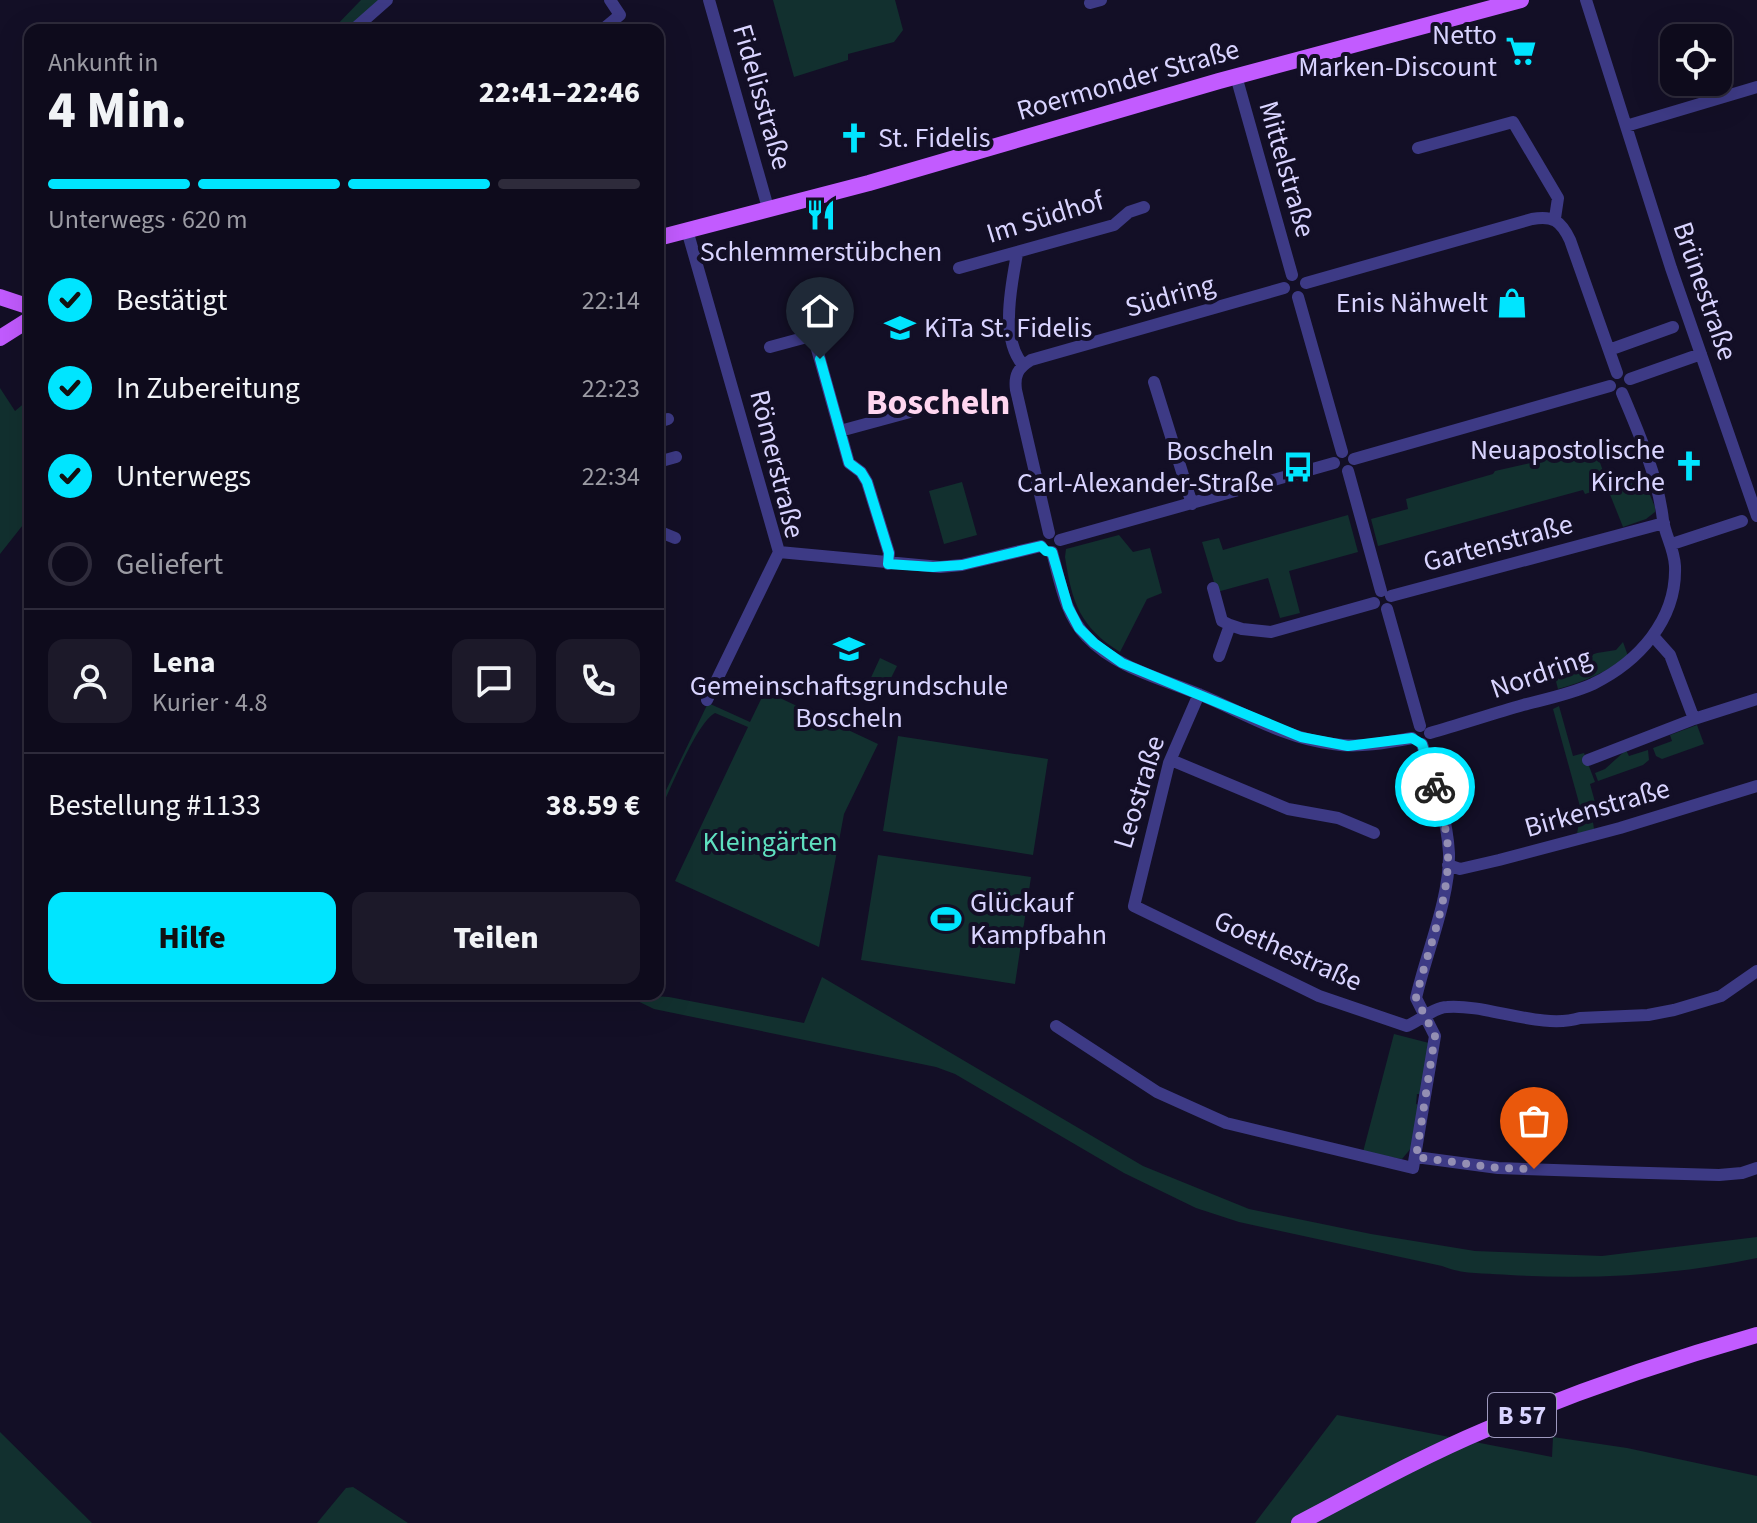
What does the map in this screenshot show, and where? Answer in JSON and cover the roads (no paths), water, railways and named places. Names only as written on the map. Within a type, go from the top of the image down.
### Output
[{"type":"main road","name":"Roermonder Straße","points":[[664,236],[869,183],[1236,76],[1521,0]]},
{"type":"main road","points":[[0,297],[24,305]]},
{"type":"main road","points":[[0,338],[24,323]]},
{"type":"main road","name":"B 57","points":[[1299,1523],[1400,1469],[1484,1431],[1583,1392],[1757,1335]]},
{"type":"street","points":[[360,24],[387,0]]},
{"type":"street","points":[[609,24],[620,15],[610,0]]},
{"type":"street","name":"Fidelisstraße","points":[[709,0],[768,208]]},
{"type":"street","name":"Brünestraße","points":[[1586,0],[1757,516]]},
{"type":"street","name":"Mittelstraße","points":[[1236,76],[1292,275]]},
{"type":"street","points":[[1626,126],[1757,87]]},
{"type":"street","points":[[1418,148],[1513,122],[1558,198],[1555,218]]},
{"type":"street","name":"Im Südhof","points":[[959,268],[1114,225],[1129,212],[1144,207]]},
{"type":"street","points":[[1298,297],[1339,470],[1613,380],[1626,374],[1630,386],[1622,393],[1615,392],[1613,380],[1609,350],[1570,240],[1555,218],[1532,219],[1306,283]]},
{"type":"street","name":"Römerstraße","points":[[687,230],[779,552],[707,700]]},
{"type":"street","points":[[1017,254],[1011,337],[1015,356],[1023,365],[1018,371],[1016,390],[1054,537]]},
{"type":"street","points":[[1292,275],[1301,277],[1306,283],[1304,293],[1298,297],[1288,295],[1284,288],[1286,280],[1292,275]]},
{"type":"street","name":"Südring","points":[[1023,365],[1031,360],[1284,288]]},
{"type":"street","points":[[1609,350],[1673,327]]},
{"type":"street","points":[[770,347],[807,337],[815,342],[849,463],[861,472],[867,482],[889,553],[888,564]]},
{"type":"street","points":[[1630,379],[1701,354]]},
{"type":"street","points":[[1154,382],[1192,504]]},
{"type":"street","name":"Nordring","points":[[1421,735],[1590,685],[1626,665],[1653,636],[1668,606],[1673,587],[1672,544],[1664,523],[1659,493],[1622,393]]},
{"type":"street","points":[[840,431],[921,409]]},
{"type":"street","points":[[1056,1026],[1157,1092],[1190,1108],[1228,1123],[1413,1168],[1435,1036],[1416,998],[1434,932],[1449,850],[1440,804],[1421,735],[1383,600],[1350,453],[1192,504],[1041,539],[1071,612],[1086,637],[1122,663],[1284,732],[1316,741],[1348,746],[1421,735]]},
{"type":"street","points":[[664,460],[676,457]]},
{"type":"street","points":[[1672,544],[1742,521]]},
{"type":"street","name":"Gartenstraße","points":[[1230,625],[1271,632],[1664,523]]},
{"type":"street","points":[[664,533],[675,538]]},
{"type":"street","points":[[779,552],[933,567],[962,565],[1047,549]]},
{"type":"street","points":[[1213,588],[1222,621],[1230,625],[1219,656]]},
{"type":"street","points":[[1653,636],[1670,655],[1694,719]]},
{"type":"street","name":"Leostraße","points":[[1134,906],[1153,819],[1171,760],[1199,694]]},
{"type":"street","points":[[1588,760],[1694,719],[1757,699]]},
{"type":"street","points":[[1171,760],[1288,809],[1338,818],[1374,833]]},
{"type":"street","name":"Birkenstraße","points":[[1448,865],[1460,869],[1499,860],[1757,786]]},
{"type":"street","name":"Goethestraße","points":[[1134,906],[1319,996],[1407,1026],[1444,1006],[1539,1020],[1648,1015],[1721,996],[1757,971]]},
{"type":"street","points":[[1416,1157],[1498,1168],[1687,1175],[1742,1173],[1757,1168]]},
{"type":"place","name":"Netto Marken-Discount","points":[[1521,51]]},
{"type":"place","name":"St. Fidelis","points":[[854,138]]},
{"type":"place","name":"Schlemmerstübchen","points":[[821,215]]},
{"type":"place","name":"Enis Nähwelt","points":[[1512,303]]},
{"type":"place","name":"KiTa St. Fidelis","points":[[900,328]]},
{"type":"place","name":"Neuapostolische Kirche","points":[[1689,466]]},
{"type":"place","name":"Boscheln Carl-Alexander-Straße","points":[[1298,467]]},
{"type":"place","name":"Gemeinschaftsgrundschule Boscheln","points":[[849,649]]},
{"type":"place","name":"Glückauf Kampfbahn","points":[[946,919]]},
{"type":"district","name":"Boscheln","points":[[938,402]]},
{"type":"park label","name":"Kleingärten","points":[[770,842]]}]
